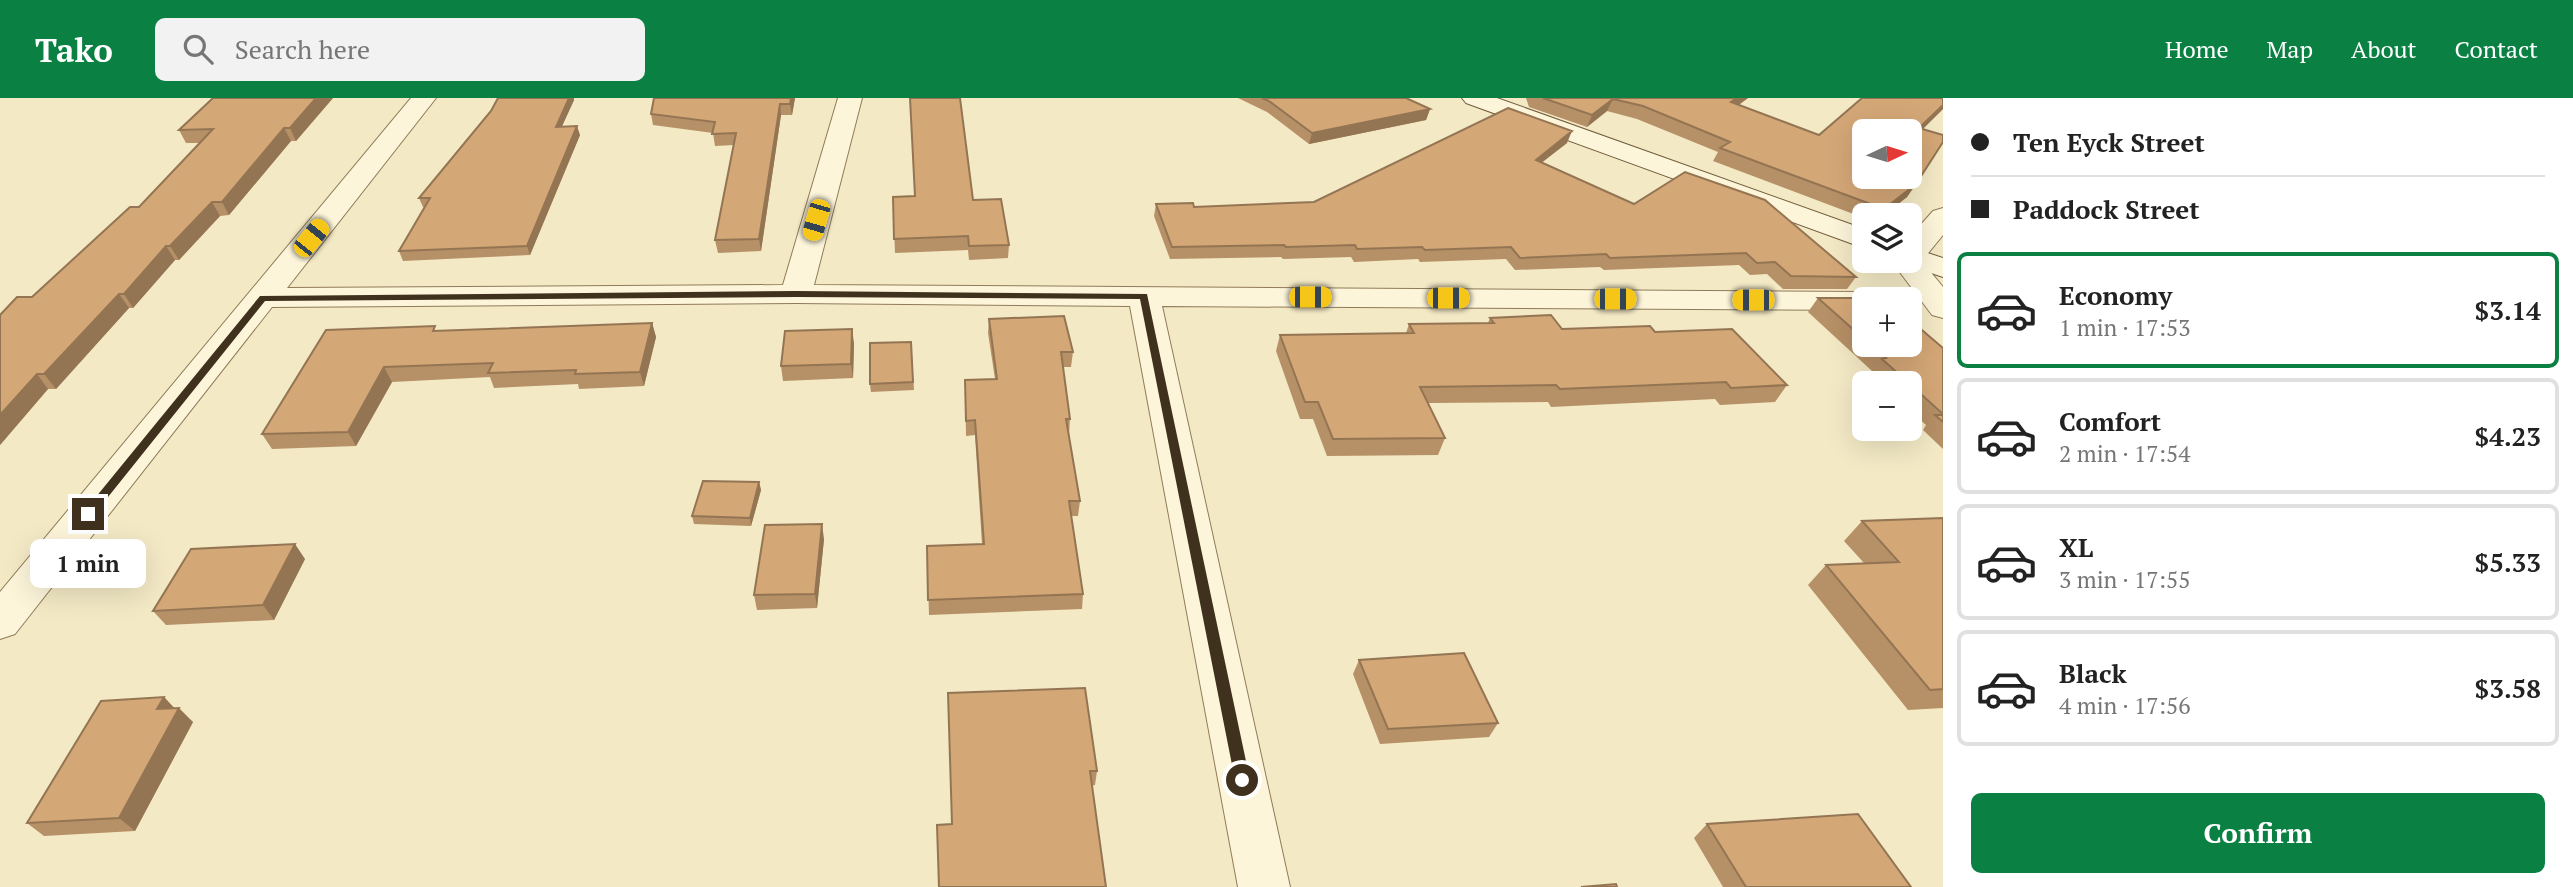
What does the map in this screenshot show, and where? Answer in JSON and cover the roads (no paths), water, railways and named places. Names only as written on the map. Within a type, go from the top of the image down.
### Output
[{"type":"street","points":[[0,622],[425,98]]},
{"type":"street","points":[[796,294],[850,98]]},
{"type":"street","points":[[1474,98],[1852,235]]},
{"type":"street","points":[[1922,242],[1943,218]]},
{"type":"street","points":[[1922,260],[1943,268]]},
{"type":"street","points":[[1915,273],[1933,303]]},
{"type":"street","points":[[263,298],[796,294],[1852,301]]},
{"type":"street","points":[[1144,296],[1264,887]]}]
